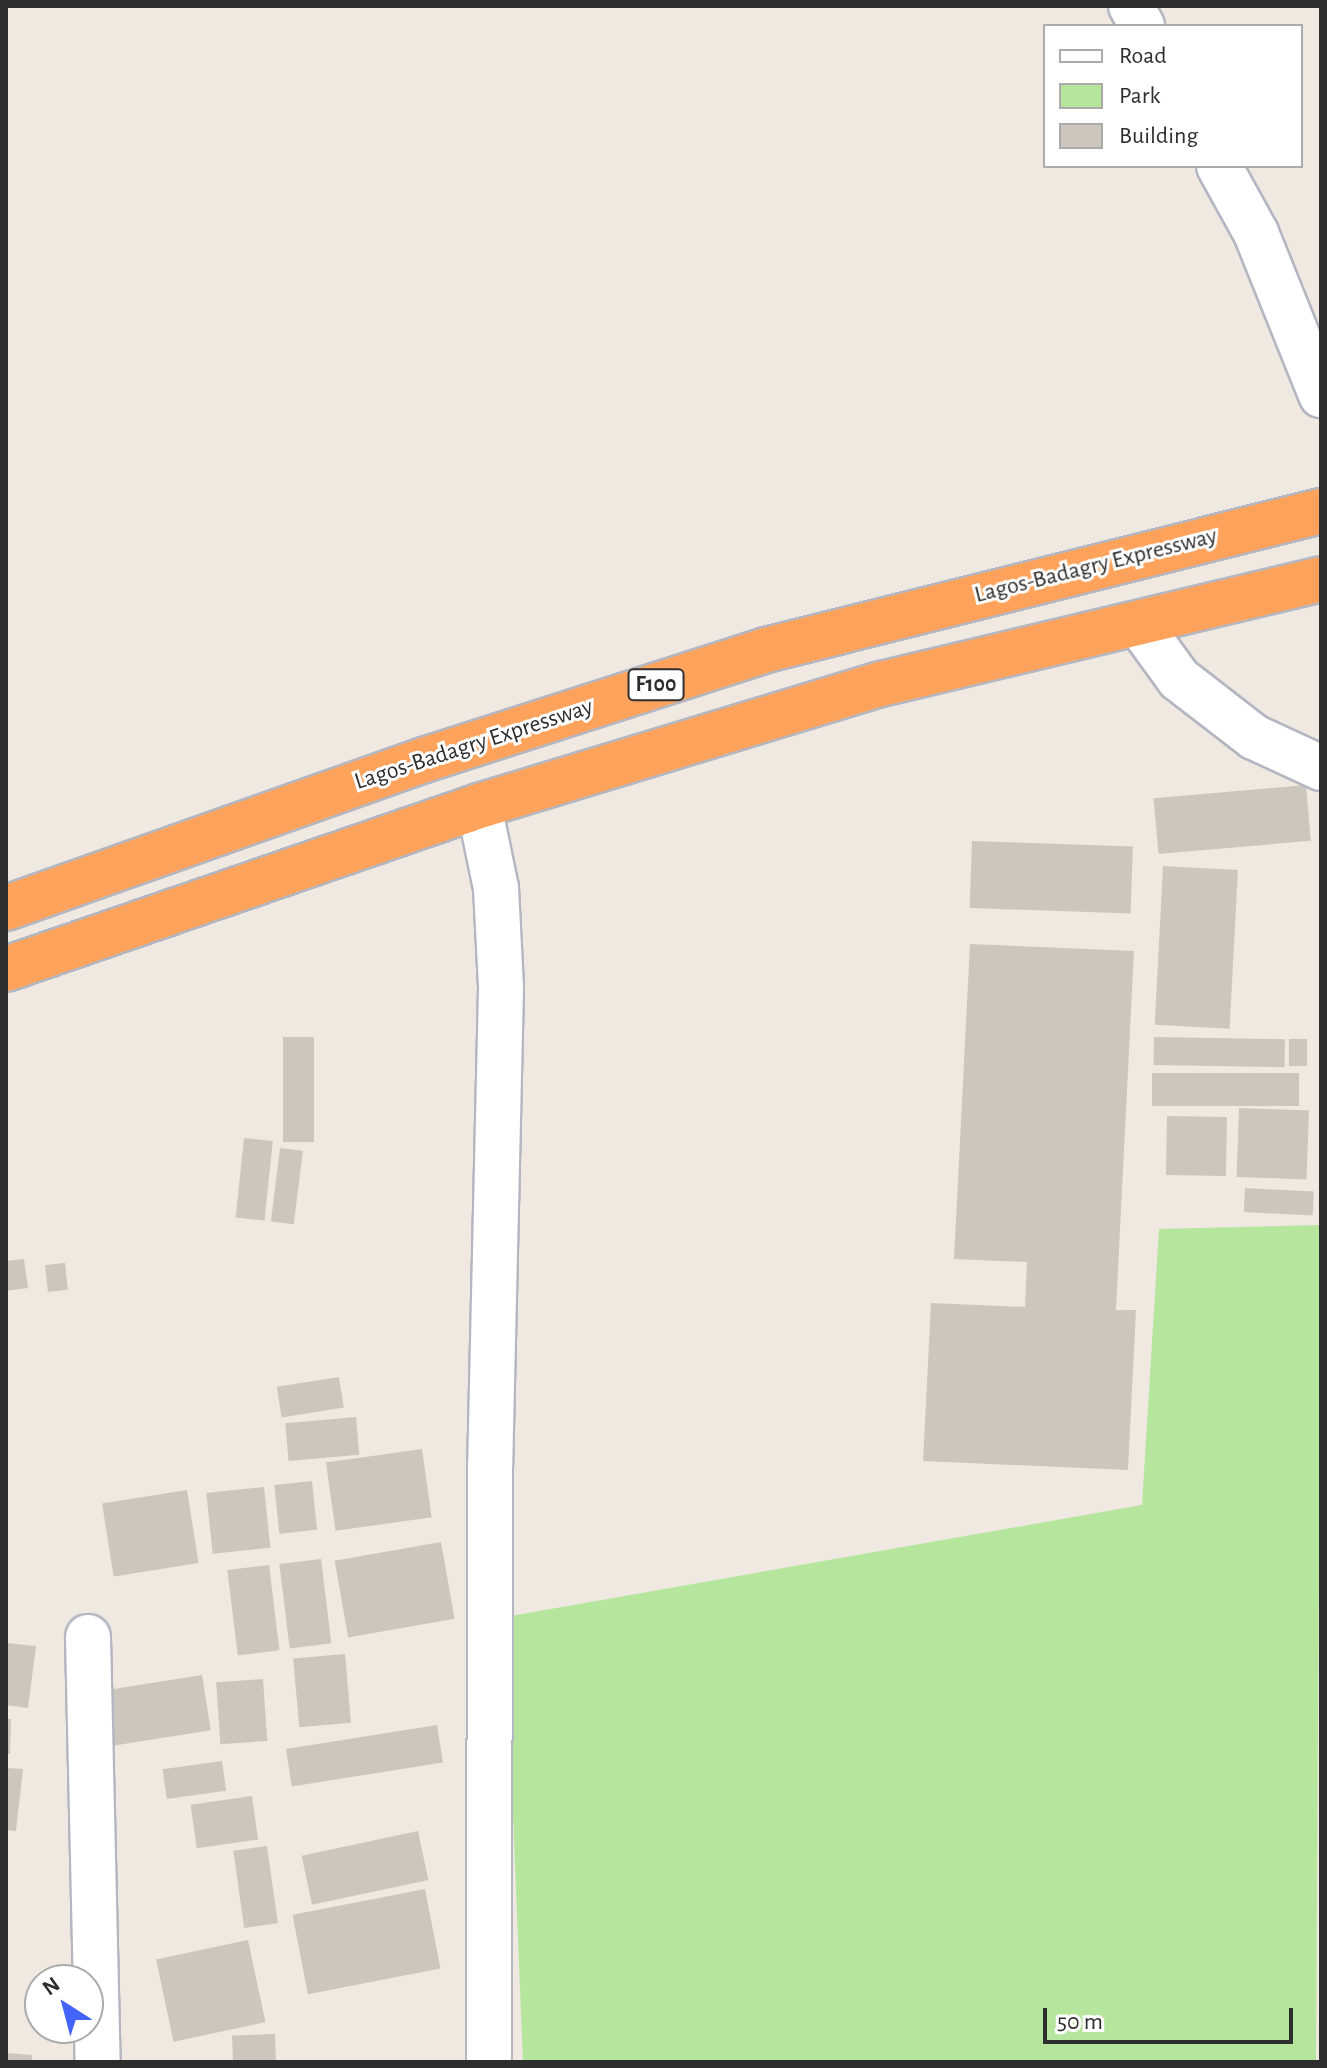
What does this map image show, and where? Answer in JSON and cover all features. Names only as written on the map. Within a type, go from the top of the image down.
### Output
[{"type":"highway","name":"Lagos-Badagry Expressway","points":[[6,908],[424,760],[766,650],[1321,511]]},
{"type":"highway","points":[[6,969],[479,806],[881,684],[1321,579]]},
{"type":"street","points":[[1131,6],[1141,24]]},
{"type":"street","points":[[1220,168],[1256,233],[1321,395]]},
{"type":"street","points":[[1139,624],[1179,679],[1254,737],[1321,768]]},
{"type":"street","points":[[479,806],[496,888],[501,988],[490,1465],[489,2062]]},
{"type":"street","points":[[88,1637],[98,2062]]},
{"type":"green space","points":[[1321,1225],[1316,2062],[523,2062],[505,1617],[1142,1505],[1159,1229]]},
{"type":"building","points":[[1306,785],[1311,841],[1158,854],[1154,798]]},
{"type":"building","points":[[972,841],[1133,847],[1131,914],[970,908]]},
{"type":"building","points":[[1163,866],[1238,870],[1230,1029],[1155,1025]]},
{"type":"building","points":[[970,944],[1134,951],[1116,1310],[1136,1310],[1128,1470],[923,1461],[931,1303],[1025,1307],[1027,1262],[954,1259]]},
{"type":"building","points":[[283,1037],[314,1037],[314,1142],[283,1142]]},
{"type":"building","points":[[1154,1037],[1285,1039],[1284,1067],[1154,1065]]},
{"type":"building","points":[[1289,1039],[1307,1039],[1307,1066],[1289,1066]]},
{"type":"building","points":[[1152,1073],[1299,1073],[1299,1106],[1152,1106]]},
{"type":"building","points":[[1239,1108],[1309,1110],[1307,1179],[1237,1177]]},
{"type":"building","points":[[1167,1116],[1227,1117],[1226,1176],[1166,1175]]},
{"type":"building","points":[[244,1138],[273,1141],[264,1221],[236,1218]]},
{"type":"building","points":[[280,1148],[303,1151],[294,1224],[271,1221]]},
{"type":"building","points":[[1245,1188],[1314,1192],[1313,1216],[1244,1212]]},
{"type":"building","points":[[24,1259],[28,1288],[6,1291],[6,1261]]},
{"type":"building","points":[[65,1263],[68,1290],[48,1292],[45,1265]]},
{"type":"building","points":[[339,1377],[344,1408],[282,1417],[277,1387]]},
{"type":"building","points":[[356,1417],[359,1455],[289,1461],[285,1423]]},
{"type":"building","points":[[422,1449],[432,1517],[336,1531],[326,1462]]},
{"type":"building","points":[[312,1481],[317,1530],[279,1534],[274,1485]]},
{"type":"building","points":[[264,1487],[270,1548],[213,1554],[206,1493]]},
{"type":"building","points":[[187,1490],[199,1563],[114,1577],[102,1503]]},
{"type":"building","points":[[441,1542],[455,1619],[348,1638],[335,1561]]},
{"type":"building","points":[[321,1559],[331,1643],[290,1648],[279,1564]]},
{"type":"building","points":[[269,1565],[279,1650],[238,1655],[227,1570]]},
{"type":"building","points":[[6,1643],[36,1646],[28,1708],[6,1705]]},
{"type":"building","points":[[345,1654],[351,1723],[299,1727],[293,1659]]},
{"type":"building","points":[[202,1675],[211,1730],[113,1746],[104,1690]]},
{"type":"building","points":[[263,1679],[267,1741],[220,1744],[216,1682]]},
{"type":"building","points":[[6,1719],[11,1719],[10,1754],[6,1754]]},
{"type":"building","points":[[437,1725],[443,1763],[292,1786],[286,1749]]},
{"type":"building","points":[[222,1761],[226,1791],[167,1799],[163,1769]]},
{"type":"building","points":[[6,1768],[23,1769],[16,1831],[6,1830]]},
{"type":"building","points":[[252,1796],[258,1840],[197,1848],[191,1805]]},
{"type":"building","points":[[418,1831],[428,1880],[312,1905],[302,1856]]},
{"type":"building","points":[[267,1846],[278,1923],[244,1928],[233,1851]]},
{"type":"building","points":[[425,1889],[440,1969],[308,1994],[292,1915]]},
{"type":"building","points":[[248,1940],[265,2022],[174,2042],[156,1960]]},
{"type":"building","points":[[275,2034],[276,2062],[233,2062],[232,2036]]},
{"type":"building","points":[[6,2053],[32,2055],[32,2062],[6,2062]]}]
